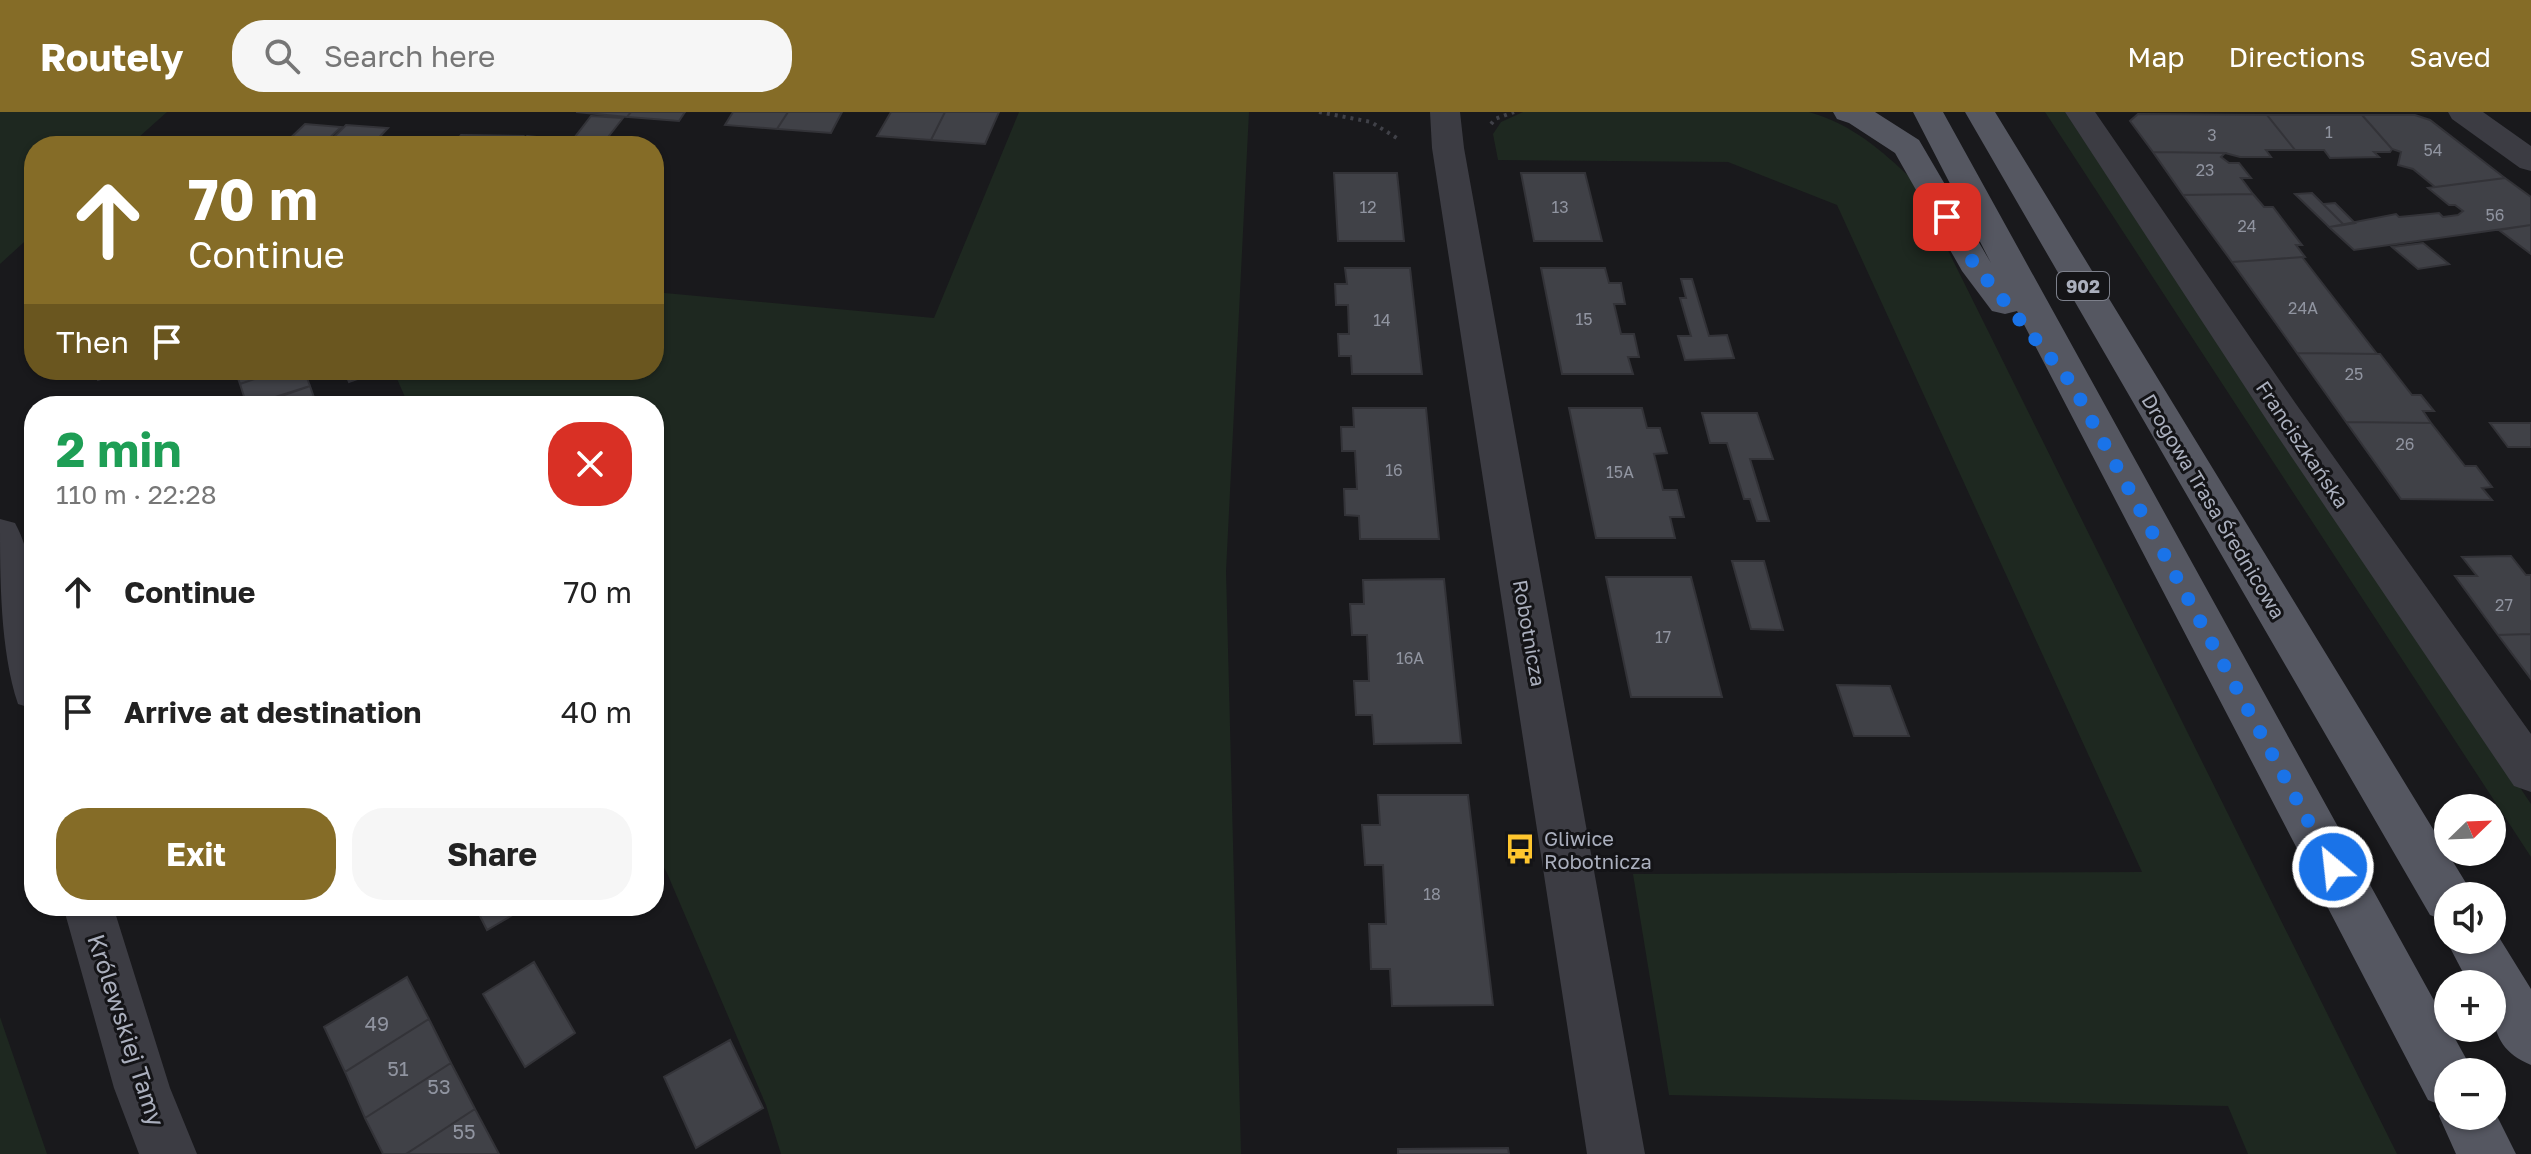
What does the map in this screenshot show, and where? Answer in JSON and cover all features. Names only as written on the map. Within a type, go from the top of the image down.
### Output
[{"type":"main road","points":[[1848,112],[1860,116],[1908,147],[1974,264],[2072,384]]},
{"type":"main road","name":"902","points":[[1928,112],[2436,1058]]},
{"type":"main road","name":"Drogowa Trasa Średnicowa","points":[[1980,112],[2438,882]]},
{"type":"main road","points":[[2480,954],[2531,1039]]},
{"type":"main road","points":[[2474,1130],[2487,1154]]},
{"type":"street","name":"Franciszkańska","points":[[2080,112],[2282,413],[2531,772]]},
{"type":"street","points":[[2463,112],[2531,161]]},
{"type":"street","name":"Robotnicza","points":[[1426,130],[1448,148],[1616,1154]]},
{"type":"street","points":[[0,534],[24,645]]},
{"type":"street","name":"Królewskiej Tamy","points":[[91,916],[142,1088],[168,1154]]},
{"type":"path","points":[[1319,112],[1371,118],[1390,128],[1426,130]]},
{"type":"shaded area","points":[[0,112],[167,112],[140,136],[24,136],[24,242],[0,264]]},
{"type":"shaded area","points":[[1019,112],[1249,112],[1226,571],[1241,1154],[781,1154],[766,1105],[664,868],[664,396],[405,396],[397,380],[664,380],[664,293],[934,318]]},
{"type":"shaded area","points":[[1523,112],[1809,112],[1852,131],[1877,148],[1913,180],[2397,1154],[2248,1154],[2228,1106],[1669,1095],[1633,874],[2142,872],[1837,205],[1728,162],[1498,160],[1493,134],[1501,122]]},
{"type":"shaded area","points":[[2045,112],[2065,112],[2531,804],[2531,857],[2506,819],[2506,794],[2490,794]]},
{"type":"shaded area","points":[[0,1017],[47,1154],[0,1154]]},
{"type":"building","points":[[576,112],[631,112],[627,117]]},
{"type":"building","points":[[631,112],[685,112],[679,121],[627,117]]},
{"type":"building","points":[[733,112],[788,112],[777,129],[725,125]]},
{"type":"building","points":[[788,112],[842,112],[831,133],[777,129]]},
{"type":"building","points":[[891,112],[945,112],[931,140],[877,136]]},
{"type":"building","points":[[945,112],[999,112],[985,144],[931,140]]},
{"type":"building","points":[[2138,114],[2267,115],[2295,150],[2266,150],[2271,157],[2153,152],[2130,121]]},
{"type":"building","points":[[2267,115],[2362,115],[2392,149],[2390,152],[2374,152],[2379,157],[2330,158],[2324,150],[2295,150]]},
{"type":"building","points":[[2362,115],[2415,115],[2430,120],[2505,178],[2435,187],[2413,169],[2398,165],[2401,152],[2392,149]]},
{"type":"building","points":[[591,116],[623,118],[609,136],[576,136]]},
{"type":"building","points":[[305,124],[341,127],[332,136],[292,136]]},
{"type":"building","points":[[346,125],[388,128],[380,136],[335,136]]},
{"type":"building","points":[[2153,152],[2225,153],[2221,157],[2229,163],[2239,163],[2251,178],[2241,178],[2253,194],[2183,195]]},
{"type":"building","points":[[1334,173],[1397,173],[1404,241],[1338,241]]},
{"type":"building","points":[[1521,173],[1585,173],[1602,241],[1534,241]]},
{"type":"building","points":[[2505,178],[2531,197],[2531,225],[2354,250],[2329,227],[2396,214],[2399,217],[2439,213],[2443,217],[2458,215],[2463,211],[2449,205],[2428,188]]},
{"type":"building","points":[[2312,193],[2344,225],[2329,227],[2295,194]]},
{"type":"building","points":[[2253,194],[2264,207],[2273,207],[2302,245],[2296,245],[2305,257],[2232,262],[2183,195]]},
{"type":"building","points":[[2335,203],[2355,223],[2344,225],[2323,204]]},
{"type":"building","points":[[2531,225],[2531,254],[2499,230]]},
{"type":"building","points":[[2423,243],[2449,264],[2418,269],[2392,247]]},
{"type":"building","points":[[2302,257],[2377,354],[2297,353],[2232,262]]},
{"type":"building","points":[[1345,268],[1410,268],[1422,374],[1352,374],[1351,356],[1339,356],[1338,334],[1349,334],[1348,305],[1336,305],[1335,284],[1347,284]]},
{"type":"building","points":[[1541,268],[1605,268],[1609,283],[1621,283],[1625,304],[1614,304],[1621,334],[1634,334],[1639,357],[1628,357],[1633,374],[1562,374]]},
{"type":"building","points":[[1681,279],[1692,279],[1709,336],[1727,335],[1734,358],[1685,360],[1678,336],[1691,336],[1680,298],[1686,298]]},
{"type":"building","points":[[2297,353],[2380,354],[2412,395],[2421,395],[2434,411],[2423,411],[2431,423],[2346,422]]},
{"type":"building","points":[[252,380],[308,380],[310,386],[278,396],[244,396],[240,384]]},
{"type":"building","points":[[310,386],[314,396],[282,396]]},
{"type":"building","points":[[1353,408],[1426,408],[1439,539],[1360,539],[1359,516],[1345,515],[1344,489],[1357,489],[1355,451],[1342,451],[1341,427],[1354,427]]},
{"type":"building","points":[[1569,408],[1642,408],[1647,428],[1660,428],[1667,453],[1654,454],[1663,490],[1677,490],[1684,517],[1670,517],[1675,538],[1596,538]]},
{"type":"building","points":[[1702,413],[1757,413],[1773,459],[1750,459],[1769,521],[1757,521],[1750,499],[1744,499],[1727,443],[1710,443]]},
{"type":"building","points":[[2346,422],[2431,423],[2465,466],[2476,466],[2492,487],[2482,488],[2492,500],[2401,499]]},
{"type":"building","points":[[2490,423],[2531,423],[2531,447],[2508,447]]},
{"type":"building","points":[[2511,556],[2526,575],[2531,575],[2531,634],[2498,635],[2455,576],[2477,576],[2462,557]]},
{"type":"building","points":[[1732,561],[1764,561],[1783,630],[1751,629]]},
{"type":"building","points":[[1606,577],[1691,577],[1722,697],[1631,697]]},
{"type":"building","points":[[1444,579],[1461,743],[1374,744],[1372,715],[1356,715],[1354,681],[1369,681],[1367,635],[1352,635],[1350,604],[1364,604],[1363,580]]},
{"type":"building","points":[[2531,634],[2531,679],[2498,635]]},
{"type":"building","points":[[1837,685],[1890,686],[1909,736],[1854,736]]},
{"type":"building","points":[[1378,795],[1468,795],[1493,1005],[1392,1006],[1390,969],[1371,969],[1369,924],[1386,924],[1383,865],[1365,865],[1362,825],[1380,825]]},
{"type":"building","points":[[480,916],[511,916],[487,930]]},
{"type":"building","points":[[534,962],[575,1033],[525,1067],[483,994]]},
{"type":"building","points":[[407,977],[429,1019],[345,1072],[324,1027]]},
{"type":"building","points":[[429,1019],[451,1063],[365,1118],[345,1072]]},
{"type":"building","points":[[730,1040],[763,1108],[696,1148],[664,1077]]},
{"type":"building","points":[[451,1063],[475,1109],[406,1154],[383,1154],[365,1118]]},
{"type":"building","points":[[475,1109],[499,1154],[406,1154]]},
{"type":"building","points":[[1508,1148],[1509,1154],[1398,1154],[1398,1149]]},
{"type":"place","name":"Gliwice Robotnicza","points":[[1520,849]]},
{"type":"route","points":[[1947,217],[1974,264],[2072,384],[2333,867]]}]
